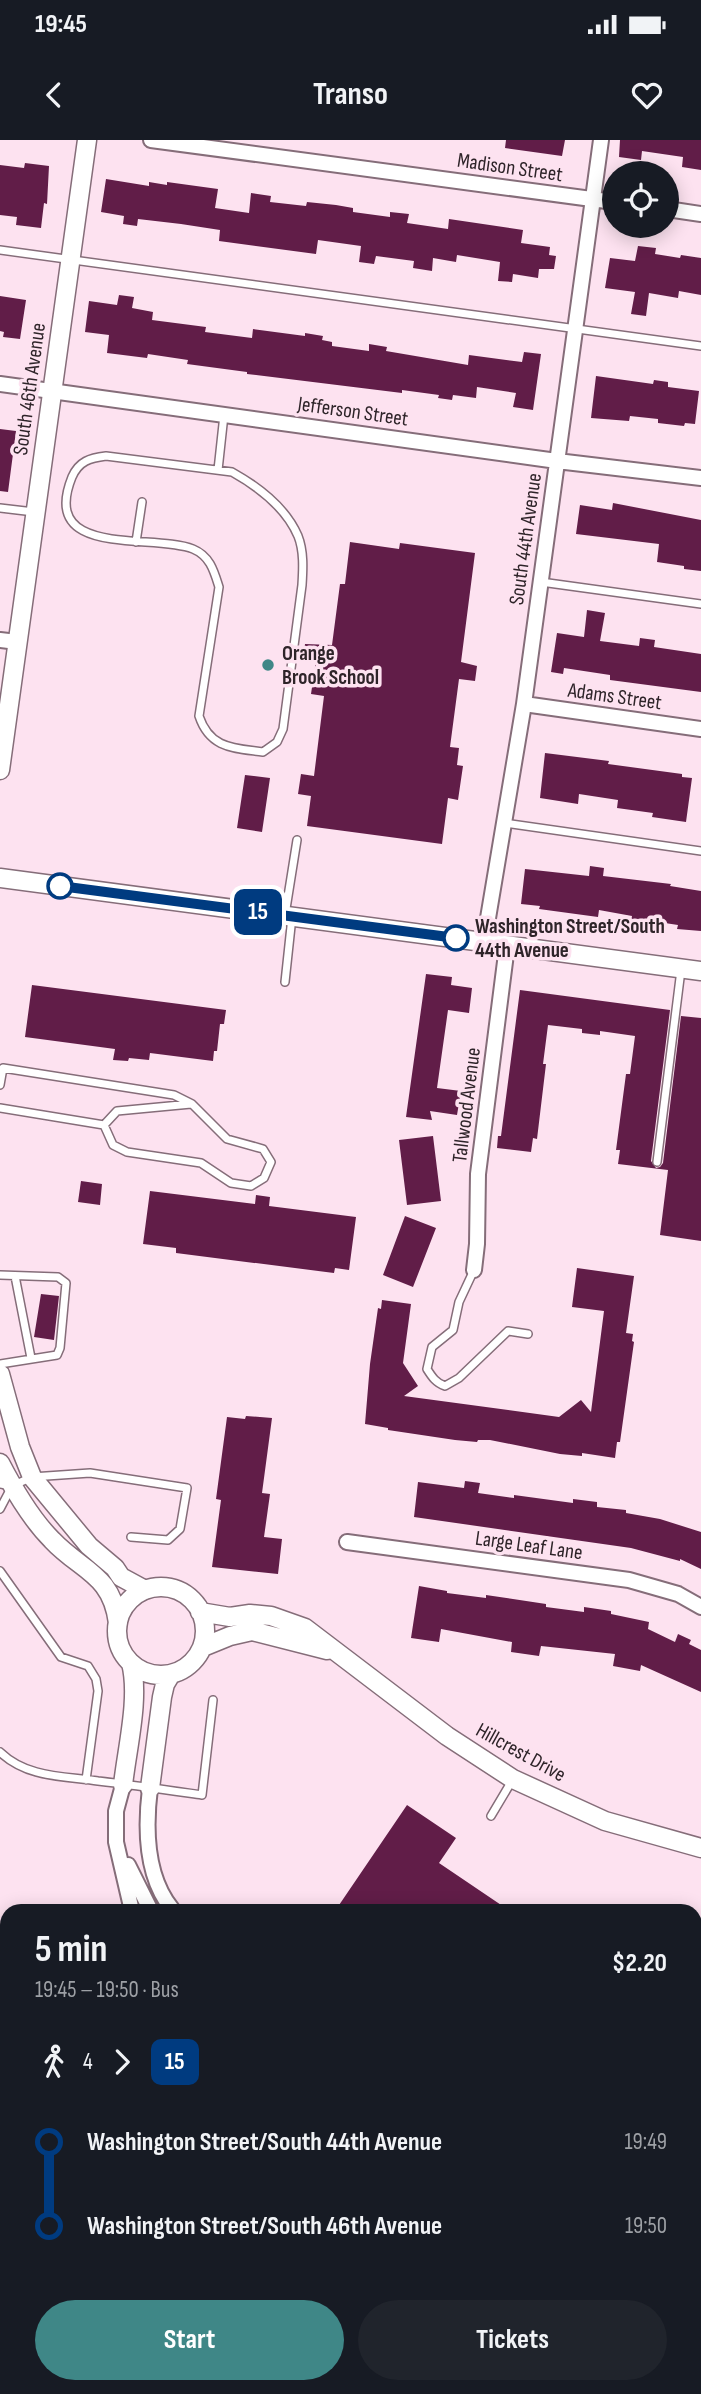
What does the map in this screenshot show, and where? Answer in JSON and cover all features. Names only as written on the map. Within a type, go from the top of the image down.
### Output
[{"type":"street","name":"South 46th Avenue","points":[[1,760],[8,641],[35,513],[87,140]]},
{"type":"street","name":"Madison Street","points":[[151,140],[602,201]]},
{"type":"street","name":"South 44th Avenue","points":[[484,942],[524,704],[601,140]]},
{"type":"street","points":[[679,211],[701,214]]},
{"type":"street","name":"Jefferson Street","points":[[0,384],[557,461],[701,478]]},
{"type":"street","name":"Adams Street","points":[[524,704],[701,729]]},
{"type":"street","points":[[0,878],[701,971]]},
{"type":"street","name":"Tallwood Avenue","points":[[474,1270],[478,1174],[507,946]]},
{"type":"street","points":[[0,1374],[20,1447],[32,1477],[89,1546],[115,1568],[121,1577],[145,1590]]},
{"type":"street","points":[[0,1463],[6,1485],[52,1540],[100,1580],[111,1593],[120,1645],[131,1663],[135,1677],[123,1785],[116,1811],[116,1842],[130,1904]]},
{"type":"street","name":"Large Leaf Lane","points":[[347,1542],[629,1580],[678,1594],[701,1607]]},
{"type":"street","points":[[118,1623],[123,1609],[132,1598],[145,1590],[159,1587],[174,1589],[187,1596],[200,1612],[205,1633],[202,1647]]},
{"type":"street","name":"Hillcrest Drive","points":[[200,1612],[230,1617],[250,1614],[271,1616],[305,1628],[447,1737],[513,1779],[605,1821],[701,1848]]},
{"type":"street","name":"Hillcrest Drive","points":[[172,1674],[195,1659],[202,1647],[252,1631],[341,1654]]},
{"type":"street","points":[[131,1663],[143,1672],[172,1674]]},
{"type":"street","points":[[169,1904],[161,1896],[148,1844],[146,1816],[162,1697],[165,1684],[172,1674]]},
{"type":"street","points":[[116,1842],[146,1904]]},
{"type":"lane","points":[[0,250],[701,346]]},
{"type":"lane","points":[[218,470],[224,415]]},
{"type":"lane","points":[[106,456],[232,472],[250,482],[285,516],[298,536],[303,563],[283,729],[277,743],[263,752],[226,747],[204,730],[199,716],[219,587],[213,569],[206,558],[192,549],[136,542],[104,538],[81,531],[72,521],[67,508],[67,490],[76,469],[88,458],[106,456]]},
{"type":"lane","points":[[136,542],[142,502]]},
{"type":"lane","points":[[0,508],[35,513]]},
{"type":"lane","points":[[541,582],[701,604]]},
{"type":"lane","points":[[504,823],[701,851]]},
{"type":"lane","points":[[285,982],[288,916],[297,840]]},
{"type":"lane","points":[[657,1162],[681,969]]},
{"type":"lane","points":[[0,1085],[3,1068],[174,1095],[192,1104],[226,1139],[263,1149],[271,1162],[264,1178],[251,1186],[231,1183],[201,1163],[127,1152],[113,1145],[104,1125]]},
{"type":"lane","points":[[104,1125],[117,1111],[192,1104]]},
{"type":"lane","points":[[0,1108],[104,1125]]},
{"type":"lane","points":[[474,1270],[459,1302],[453,1330],[432,1347],[427,1368],[433,1378],[445,1386],[459,1378],[508,1331],[528,1334]]},
{"type":"lane","points":[[0,1275],[58,1277],[66,1283],[60,1348],[57,1355],[0,1364]]},
{"type":"lane","points":[[15,1276],[31,1358]]},
{"type":"lane","points":[[0,1508],[6,1485],[32,1477],[90,1473],[187,1488],[180,1529],[174,1535],[168,1540],[131,1537]]},
{"type":"lane","points":[[0,1571],[61,1657],[88,1666],[96,1679],[98,1691],[86,1780]]},
{"type":"lane","points":[[0,1752],[9,1761],[54,1777],[202,1796],[213,1700]]},
{"type":"lane","points":[[491,1816],[513,1779]]},
{"type":"building","points":[[506,140],[565,140],[562,156],[505,148]]},
{"type":"building","points":[[620,140],[701,140],[701,170],[682,167],[683,157],[642,151],[641,160],[619,157]]},
{"type":"building","points":[[25,163],[49,166],[47,204],[44,203],[41,228],[16,225],[17,217],[0,215],[0,165],[24,168]]},
{"type":"building","points":[[106,179],[149,186],[149,182],[167,185],[167,182],[218,189],[215,208],[249,213],[251,193],[271,196],[270,202],[306,206],[307,202],[336,205],[353,208],[353,212],[390,217],[390,212],[409,214],[407,223],[448,229],[449,219],[523,230],[521,243],[550,247],[549,255],[556,256],[554,269],[539,269],[538,278],[513,274],[512,282],[498,281],[500,262],[457,255],[456,262],[433,258],[432,271],[413,268],[414,261],[376,256],[374,264],[359,262],[361,246],[318,240],[316,254],[219,241],[220,230],[138,219],[137,226],[123,224],[124,216],[101,212]]},
{"type":"building","points":[[638,246],[656,248],[655,254],[701,258],[701,295],[679,291],[678,298],[649,293],[646,316],[631,314],[635,292],[605,288],[610,258],[635,261]]},
{"type":"building","points":[[119,295],[134,297],[132,308],[153,312],[152,320],[206,327],[205,332],[252,338],[253,329],[305,336],[305,333],[323,336],[322,340],[332,342],[332,346],[369,351],[369,344],[387,347],[386,351],[468,365],[469,355],[522,362],[524,352],[541,354],[533,410],[513,407],[516,393],[477,387],[476,398],[453,395],[452,400],[438,398],[439,395],[402,390],[402,393],[247,374],[148,354],[147,358],[107,353],[109,335],[85,332],[89,301],[117,305]]},
{"type":"building","points":[[0,296],[26,300],[20,339],[3,337],[4,332],[0,331]]},
{"type":"building","points":[[596,376],[653,384],[654,380],[668,382],[668,387],[699,391],[695,424],[685,423],[684,426],[658,423],[658,419],[630,416],[629,421],[591,418]]},
{"type":"building","points":[[0,429],[16,431],[8,492],[0,491]]},
{"type":"building","points":[[613,503],[701,520],[701,571],[657,562],[659,544],[576,534],[580,505],[612,510]]},
{"type":"building","points":[[350,542],[399,549],[400,543],[475,553],[461,662],[477,666],[475,681],[459,679],[450,747],[459,748],[457,765],[463,766],[458,800],[448,798],[442,844],[307,826],[311,796],[298,794],[301,774],[314,776],[324,696],[311,694],[316,660],[303,658],[305,644],[332,645],[340,584],[345,584]]},
{"type":"building","points":[[587,610],[605,613],[600,641],[639,646],[640,638],[655,640],[654,647],[701,654],[701,692],[610,680],[610,675],[564,668],[563,674],[551,672],[557,633],[584,637]]},
{"type":"building","points":[[545,753],[609,761],[608,764],[682,774],[682,777],[692,778],[686,822],[652,817],[653,813],[617,808],[618,800],[579,794],[578,804],[540,798]]},
{"type":"building","points":[[245,775],[270,778],[262,832],[237,828]]},
{"type":"building","points":[[590,866],[604,868],[603,876],[671,884],[670,886],[701,891],[701,931],[677,929],[678,925],[645,920],[645,924],[631,922],[632,916],[599,910],[598,917],[521,904],[525,869],[589,876]]},
{"type":"building","points":[[426,974],[452,977],[451,985],[472,988],[469,1013],[448,1010],[437,1088],[461,1091],[457,1115],[430,1111],[432,1120],[406,1117]]},
{"type":"building","points":[[32,985],[226,1010],[224,1024],[220,1024],[217,1051],[214,1051],[213,1061],[150,1053],[149,1060],[113,1060],[115,1049],[25,1037]]},
{"type":"building","points":[[520,990],[670,1010],[651,1161],[656,1168],[663,1163],[681,1016],[701,1018],[701,1241],[660,1235],[668,1170],[618,1164],[620,1150],[616,1150],[626,1074],[630,1074],[635,1036],[600,1031],[600,1035],[582,1033],[582,1029],[548,1025],[537,1139],[533,1138],[531,1152],[497,1148],[498,1136],[501,1136]]},
{"type":"building","points":[[433,1136],[441,1201],[407,1205],[399,1140]]},
{"type":"building","points":[[81,1181],[102,1184],[100,1205],[78,1202]]},
{"type":"building","points":[[150,1191],[255,1204],[256,1195],[270,1197],[269,1206],[356,1217],[349,1270],[335,1268],[334,1273],[176,1253],[176,1248],[143,1244]]},
{"type":"building","points":[[405,1216],[436,1228],[413,1287],[383,1275]]},
{"type":"building","points":[[577,1268],[634,1276],[626,1333],[633,1334],[634,1342],[620,1442],[617,1442],[615,1458],[582,1453],[582,1456],[560,1454],[490,1440],[455,1440],[365,1424],[370,1364],[378,1308],[381,1309],[382,1300],[411,1304],[403,1363],[418,1386],[404,1396],[559,1417],[581,1400],[591,1412],[604,1311],[572,1307]]},
{"type":"building","points":[[41,1294],[59,1296],[54,1340],[34,1337]]},
{"type":"building","points":[[246,1416],[272,1418],[262,1493],[270,1494],[264,1537],[282,1539],[278,1574],[212,1567],[221,1500],[216,1499],[227,1417],[245,1419]]},
{"type":"building","points":[[465,1481],[480,1483],[478,1493],[573,1503],[573,1499],[597,1502],[597,1507],[626,1510],[626,1513],[660,1519],[701,1532],[701,1569],[680,1559],[631,1548],[414,1517],[418,1482],[464,1488]]},
{"type":"building","points":[[419,1586],[447,1593],[486,1598],[486,1595],[584,1612],[584,1607],[611,1611],[611,1614],[649,1622],[648,1629],[675,1642],[678,1634],[691,1640],[689,1644],[701,1650],[701,1692],[641,1665],[640,1671],[613,1666],[615,1654],[541,1646],[539,1656],[511,1652],[512,1642],[441,1629],[439,1642],[411,1638]]},
{"type":"building","points":[[407,1805],[456,1838],[439,1863],[500,1904],[340,1904]]},
{"type":"bus line","name":"15","points":[[60,886],[456,938]]},
{"type":"place","name":"Orange Brook School","points":[[268,665]]},
{"type":"place","name":"Washington Street/South 44th Avenue","points":[[456,938]]}]
